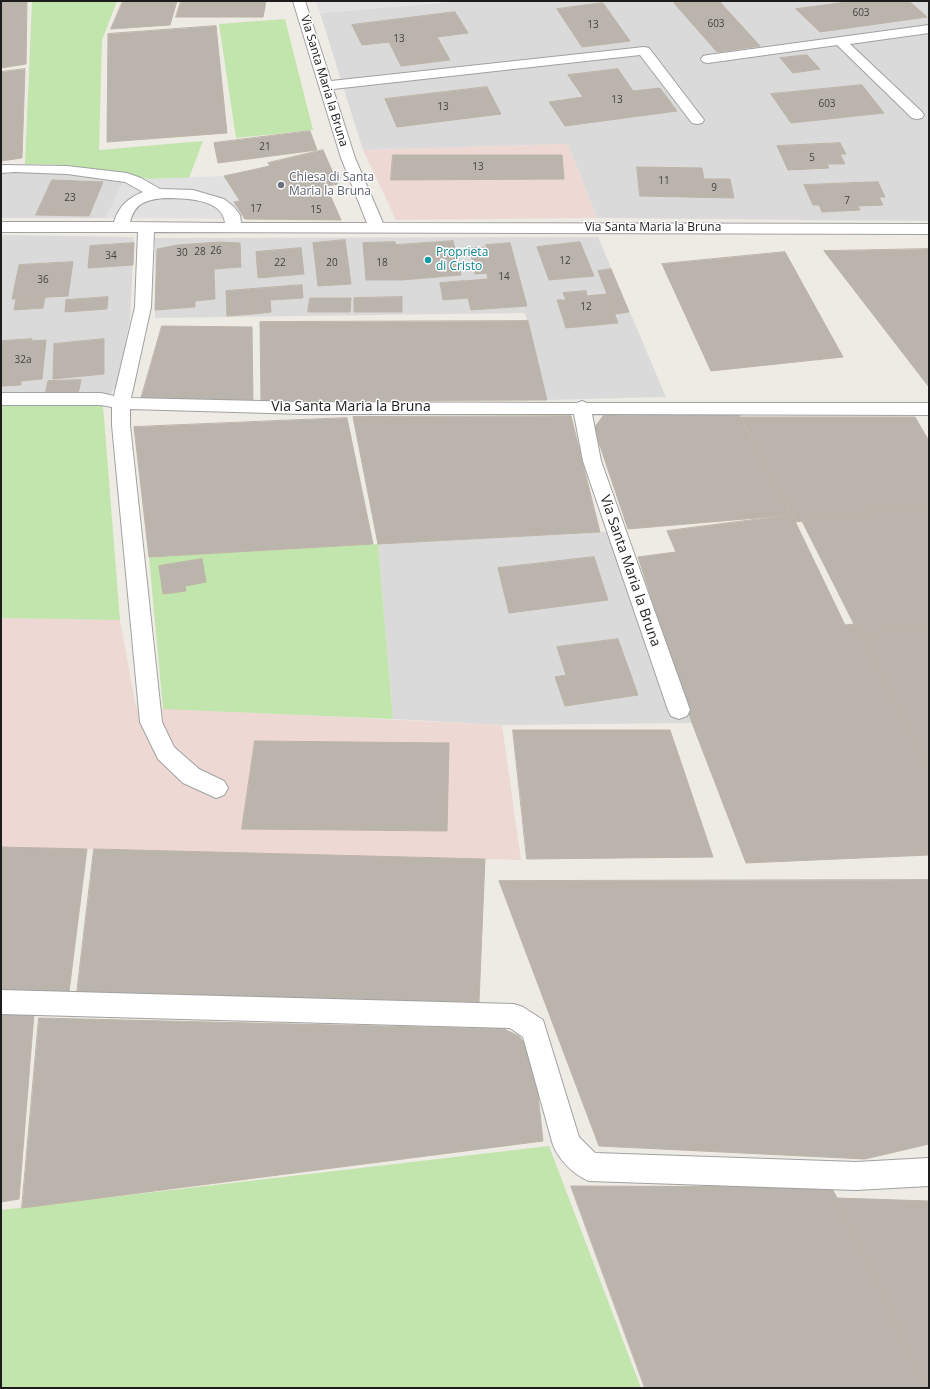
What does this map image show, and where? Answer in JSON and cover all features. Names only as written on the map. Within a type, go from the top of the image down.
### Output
[{"type":"street","name":"Via Santa Maria la Bruna","points":[[299,1],[348,158],[377,228]]},
{"type":"street","points":[[708,59],[929,29]]},
{"type":"street","points":[[840,41],[917,115]]},
{"type":"street","points":[[326,86],[644,51],[697,120]]},
{"type":"street","points":[[1,169],[67,170],[127,178],[136,181],[155,193]]},
{"type":"street","points":[[121,228],[123,218],[130,205],[144,196],[155,193],[184,194],[220,203],[229,209],[234,219],[233,228]]},
{"type":"street","name":"Via Santa Maria la Bruna","points":[[1,228],[929,229]]},
{"type":"street","points":[[146,228],[143,307],[121,403],[121,425],[151,722],[166,753],[191,776],[216,788]]},
{"type":"street","name":"Via Santa Maria la Bruna","points":[[1,399],[101,399],[121,403],[304,408],[929,408]]},
{"type":"street","name":"Via Santa Maria la Bruna","points":[[582,407],[592,461],[679,710]]},
{"type":"street","points":[[1,1002],[514,1016],[534,1029],[567,1145],[590,1167],[856,1176],[929,1172]]},
{"type":"shaded area","points":[[316,1],[431,1],[432,3],[320,13]]},
{"type":"shaded area","points":[[461,1],[929,1],[929,221],[597,218],[568,144],[363,150],[320,13]]},
{"type":"shaded area","points":[[568,144],[597,218],[396,220],[363,150]]},
{"type":"shaded area","points":[[17,171],[124,180],[106,218],[1,218],[1,173]]},
{"type":"shaded area","points":[[224,176],[240,201],[234,203],[245,219],[106,218],[124,180]]},
{"type":"shaded area","points":[[1,235],[134,237],[130,321],[116,386],[103,405],[1,404]]},
{"type":"shaded area","points":[[598,237],[666,397],[547,400],[525,313],[155,318],[155,238]]},
{"type":"shaded area","points":[[625,531],[692,723],[502,725],[393,719],[378,544]]},
{"type":"shaded area","points":[[1,618],[120,620],[136,707],[502,725],[521,860],[1,847]]},
{"type":"green space","points":[[32,1],[117,1],[102,40],[99,150],[203,141],[189,178],[150,179],[67,165],[25,164]]},
{"type":"green space","points":[[285,19],[313,130],[236,138],[219,24]]},
{"type":"green space","points":[[1,404],[103,405],[120,620],[1,618]]},
{"type":"green space","points":[[378,544],[393,719],[163,709],[149,557]]},
{"type":"green space","points":[[549,1146],[641,1388],[1,1388],[1,1210]]},
{"type":"building","points":[[1,1],[27,1],[26,64],[1,68]]},
{"type":"building","points":[[123,1],[177,1],[170,25],[111,29]]},
{"type":"building","points":[[181,1],[266,1],[263,17],[176,17]]},
{"type":"building","points":[[687,1],[719,1],[760,46],[717,52],[674,3]]},
{"type":"building","points":[[855,1],[909,1],[927,17],[820,32],[796,9]]},
{"type":"building","points":[[603,3],[630,41],[582,47],[557,9]]},
{"type":"building","points":[[455,12],[468,33],[437,37],[450,60],[401,66],[389,42],[362,45],[352,25]]},
{"type":"building","points":[[216,26],[227,133],[107,142],[108,34]]},
{"type":"building","points":[[807,55],[820,69],[793,73],[780,58]]},
{"type":"building","points":[[25,69],[22,158],[1,161],[1,72]]},
{"type":"building","points":[[618,69],[633,91],[660,88],[677,111],[565,126],[549,102],[583,97],[568,75]]},
{"type":"building","points":[[862,85],[884,113],[791,123],[771,94]]},
{"type":"building","points":[[487,87],[501,114],[397,127],[385,99]]},
{"type":"building","points":[[310,131],[317,150],[218,163],[214,143]]},
{"type":"building","points":[[840,143],[846,154],[840,154],[845,164],[827,164],[829,168],[788,170],[777,146]]},
{"type":"building","name":"Chiesa di Santa Maria la Bruna","points":[[323,150],[338,184],[326,186],[341,220],[245,219],[234,202],[240,201],[224,176],[270,166],[268,163]]},
{"type":"building","points":[[393,155],[562,155],[564,179],[391,180]]},
{"type":"building","points":[[637,167],[702,168],[704,179],[730,179],[734,198],[640,196]]},
{"type":"building","points":[[52,180],[103,182],[89,216],[36,215]]},
{"type":"building","points":[[878,182],[885,197],[879,197],[883,205],[858,206],[860,210],[822,212],[819,205],[813,205],[804,185]]},
{"type":"building","points":[[345,240],[351,284],[318,286],[313,243]]},
{"type":"building","name":"Proprieta di Cristo","points":[[453,241],[461,275],[402,280],[396,245]]},
{"type":"building","points":[[220,242],[240,243],[241,267],[214,269],[215,299],[195,301],[195,307],[155,310],[157,249],[178,245]]},
{"type":"building","points":[[395,242],[402,280],[366,280],[363,243]]},
{"type":"building","points":[[580,242],[594,276],[549,280],[537,247]]},
{"type":"building","points":[[134,243],[133,265],[88,268],[90,246]]},
{"type":"building","points":[[510,243],[527,306],[471,310],[464,281],[488,279],[487,273],[475,274],[470,248]]},
{"type":"building","points":[[301,248],[304,274],[258,278],[256,252]]},
{"type":"building","points":[[929,249],[929,387],[824,251]]},
{"type":"building","points":[[785,252],[843,357],[711,371],[662,264]]},
{"type":"building","points":[[73,262],[68,296],[12,299],[19,265]]},
{"type":"building","points":[[611,269],[629,312],[615,314],[598,271]]},
{"type":"building","points":[[464,281],[468,298],[443,300],[440,283]]},
{"type":"building","points":[[302,285],[303,298],[270,300],[271,312],[253,314],[252,289]]},
{"type":"building","points":[[252,289],[253,314],[227,316],[226,291]]},
{"type":"building","points":[[586,291],[587,296],[607,294],[618,323],[566,328],[557,300],[566,300],[563,293]]},
{"type":"building","points":[[45,297],[43,308],[14,310],[16,299]]},
{"type":"building","points":[[108,297],[107,309],[65,312],[66,300]]},
{"type":"building","points":[[402,297],[402,312],[354,312],[354,298]]},
{"type":"building","points":[[310,298],[351,298],[350,312],[308,312]]},
{"type":"building","points":[[528,321],[547,400],[261,401],[260,322]]},
{"type":"building","points":[[162,326],[252,327],[253,400],[141,399]]},
{"type":"building","points":[[32,339],[31,341],[46,340],[42,379],[21,381],[21,385],[1,386],[1,341]]},
{"type":"building","points":[[104,339],[104,374],[53,379],[54,344]]},
{"type":"building","points":[[81,380],[78,394],[45,395],[48,381]]},
{"type":"building","points":[[738,413],[792,515],[628,529],[594,428],[603,416]]},
{"type":"building","points":[[571,416],[600,532],[378,544],[353,417]]},
{"type":"building","points":[[741,417],[915,417],[929,441],[929,504],[795,522]]},
{"type":"building","points":[[347,418],[373,544],[149,557],[134,427]]},
{"type":"building","points":[[929,504],[929,624],[860,636],[802,521]]},
{"type":"building","points":[[792,515],[845,625],[854,624],[929,767],[929,855],[746,863],[692,723],[638,557],[676,552],[667,531]]},
{"type":"building","points":[[594,557],[608,600],[509,613],[498,568]]},
{"type":"building","points":[[202,559],[206,582],[185,586],[186,591],[163,594],[159,566]]},
{"type":"building","points":[[929,624],[929,767],[860,636]]},
{"type":"building","points":[[618,639],[638,695],[565,706],[555,677],[566,675],[557,647]]},
{"type":"building","points":[[513,730],[670,730],[713,857],[527,859]]},
{"type":"building","points":[[255,741],[449,743],[447,831],[242,829]]},
{"type":"building","points":[[1,847],[87,849],[69,992],[1,990]]},
{"type":"building","points":[[94,849],[485,859],[479,1002],[77,993]]},
{"type":"building","points":[[929,880],[929,1144],[865,1159],[599,1146],[499,881]]},
{"type":"building","points":[[1,1012],[34,1013],[19,1199],[1,1202]]},
{"type":"building","points":[[39,1018],[504,1029],[519,1036],[534,1057],[543,1141],[22,1208]]},
{"type":"building","points":[[571,1186],[831,1187],[926,1388],[645,1388]]},
{"type":"building","points":[[837,1198],[929,1201],[929,1388],[926,1388]]},
{"type":"place","name":"Chiesa di Santa Maria la Bruna","points":[[281,185]]},
{"type":"place","name":"Proprieta di Cristo","points":[[428,260]]}]
